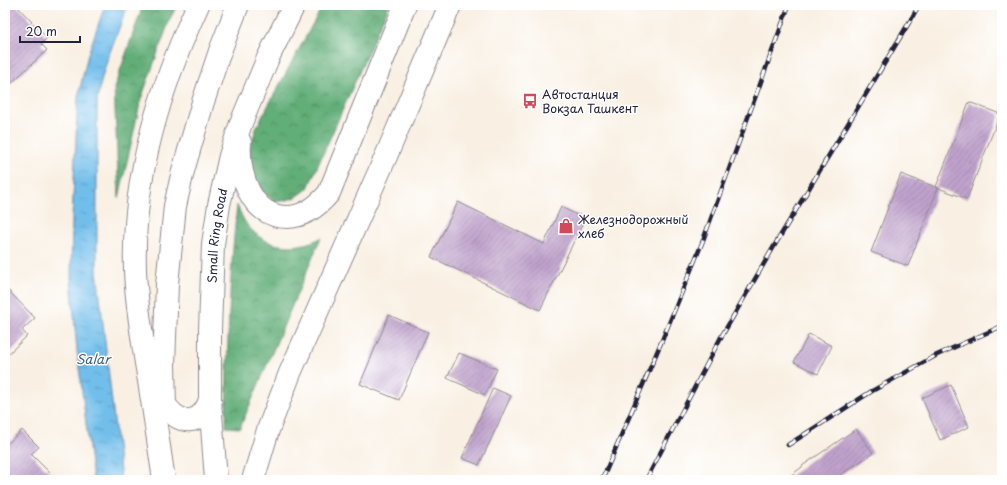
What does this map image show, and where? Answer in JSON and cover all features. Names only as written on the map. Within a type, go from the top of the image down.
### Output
[{"type":"highway","points":[[164,480],[137,298],[135,244],[136,217],[144,168],[162,97],[198,5]]},
{"type":"highway","points":[[169,480],[164,403],[165,324],[167,284],[175,206],[183,170],[204,96],[238,5]]},
{"type":"highway","name":"Small Ring Road","points":[[216,480],[210,400],[211,294],[215,231],[224,178],[241,123],[268,58],[294,5]]},
{"type":"highway","points":[[241,123],[239,148],[241,171],[246,185],[257,204],[268,213],[282,217],[299,215],[312,209],[329,193],[405,5]]},
{"type":"highway","points":[[254,480],[268,430],[290,373],[387,154],[450,5]]},
{"type":"highway","points":[[164,403],[175,417],[189,421],[196,420],[202,415],[207,409],[210,400]]},
{"type":"highway","points":[[263,480],[268,430]]},
{"type":"green space","points":[[143,5],[177,5],[170,19],[141,99],[119,198],[114,88]]},
{"type":"green space","points":[[323,5],[389,5],[308,188],[293,198],[275,202],[263,192],[254,181],[248,153],[257,126]]},
{"type":"green space","points":[[237,205],[247,225],[263,239],[272,243],[291,246],[301,245],[321,238],[240,428],[226,427],[229,316]]},
{"type":"water","name":"Salar","points":[[105,5],[128,5],[102,77],[97,102],[97,271],[121,480],[93,480],[77,351],[71,278],[72,218],[78,97],[88,54]]},
{"type":"building","points":[[5,5],[16,5],[47,38],[41,44],[47,50],[5,89]]},
{"type":"building","points":[[969,102],[1000,114],[967,199],[936,187]]},
{"type":"building","points":[[901,174],[938,188],[908,266],[871,252]]},
{"type":"building","points":[[458,202],[544,244],[561,207],[585,219],[540,310],[431,257]]},
{"type":"building","points":[[5,287],[35,318],[22,330],[27,336],[5,357]]},
{"type":"building","points":[[389,315],[428,332],[399,400],[360,384]]},
{"type":"building","points":[[809,334],[832,346],[818,374],[794,362]]},
{"type":"building","points":[[459,353],[497,369],[485,395],[447,378]]},
{"type":"building","points":[[951,385],[969,427],[940,440],[922,398]]},
{"type":"building","points":[[493,388],[511,396],[479,465],[462,458]]},
{"type":"building","points":[[856,429],[873,453],[833,480],[785,480],[802,466]]},
{"type":"building","points":[[22,430],[39,447],[31,454],[57,480],[5,480],[5,446]]},
{"type":"railway","points":[[602,480],[702,243],[789,5]]},
{"type":"railway","points":[[646,480],[720,339],[919,5]]},
{"type":"railway","points":[[788,445],[872,391],[937,355],[1002,326]]},
{"type":"place","name":"Автостанция Вокзал Ташкент","points":[[530,101]]},
{"type":"place","name":"Железнодорожный хлеб","points":[[566,226]]}]
